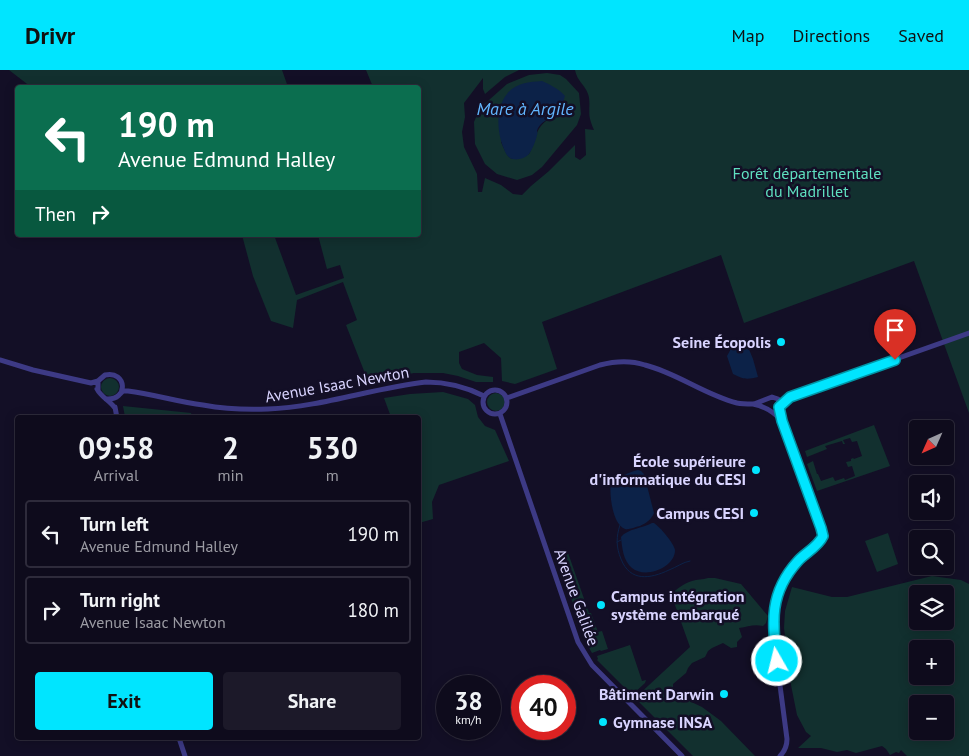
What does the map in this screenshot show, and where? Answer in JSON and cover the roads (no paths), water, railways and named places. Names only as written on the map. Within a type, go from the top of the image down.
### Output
[{"type":"street","points":[[507,398],[610,362],[633,362],[659,369],[720,398],[740,404],[754,404],[772,397],[790,397],[969,333]]},
{"type":"street","points":[[0,360],[33,370],[91,383],[98,381],[102,376],[110,374],[119,378],[122,385],[119,395],[115,399],[114,408]]},
{"type":"street","points":[[98,381],[98,390]]},
{"type":"street","name":"Avenue Isaac Newton","points":[[119,395],[123,391],[133,391],[202,405],[250,410],[301,406],[426,382],[457,385],[484,396]]},
{"type":"street","points":[[91,383],[101,396],[111,402],[116,415]]},
{"type":"street","name":"Avenue Isaac Newton","points":[[122,385],[133,391]]},
{"type":"street","points":[[489,391],[503,392],[507,398],[506,409],[500,414],[495,415],[487,412],[483,405],[484,396],[489,391]]},
{"type":"street","points":[[106,399],[112,399],[119,395]]},
{"type":"street","points":[[754,404],[769,410],[776,410],[790,397]]},
{"type":"street","points":[[776,398],[779,402],[782,421],[823,536],[819,542],[802,556],[787,575],[774,608],[774,632],[787,739],[785,750],[780,756]]},
{"type":"street","points":[[766,400],[765,404],[769,410],[782,421]]},
{"type":"street","name":"Avenue Galilée","points":[[500,414],[581,648],[592,665],[682,756]]},
{"type":"street","points":[[180,740],[185,756]]},
{"type":"water","name":"Mare à Argile","points":[[542,81],[555,87],[565,96],[562,108],[541,124],[528,155],[524,158],[512,159],[506,153],[500,136],[498,121],[500,106],[514,87]]},
{"type":"water","points":[[746,342],[758,377],[745,378],[733,374],[727,356],[733,345]]},
{"type":"water","points":[[638,470],[644,474],[654,513],[642,525],[625,529],[614,515],[611,500],[611,482],[613,479]]},
{"type":"water","points":[[652,523],[660,528],[672,543],[675,550],[674,556],[665,567],[658,570],[651,572],[638,571],[627,562],[621,537],[627,532]]},
{"type":"waterway","points":[[620,525],[617,542],[619,555],[625,566],[635,575],[648,577],[690,561]]},
{"type":"waterway","points":[[617,542],[621,540]]},
{"type":"place","name":"Seine Écopolis","points":[[781,342]]},
{"type":"place","name":"École supérieure d'informatique du CESI","points":[[756,470]]},
{"type":"place","name":"Campus CESI","points":[[754,513]]},
{"type":"place","name":"Campus intégration système embarqué","points":[[601,605]]},
{"type":"place","name":"Bâtiment Darwin","points":[[724,694]]},
{"type":"place","name":"Gymnase INSA","points":[[603,722]]},
{"type":"park label","name":"Forêt départementale du Madrillet","points":[[807,182]]}]
